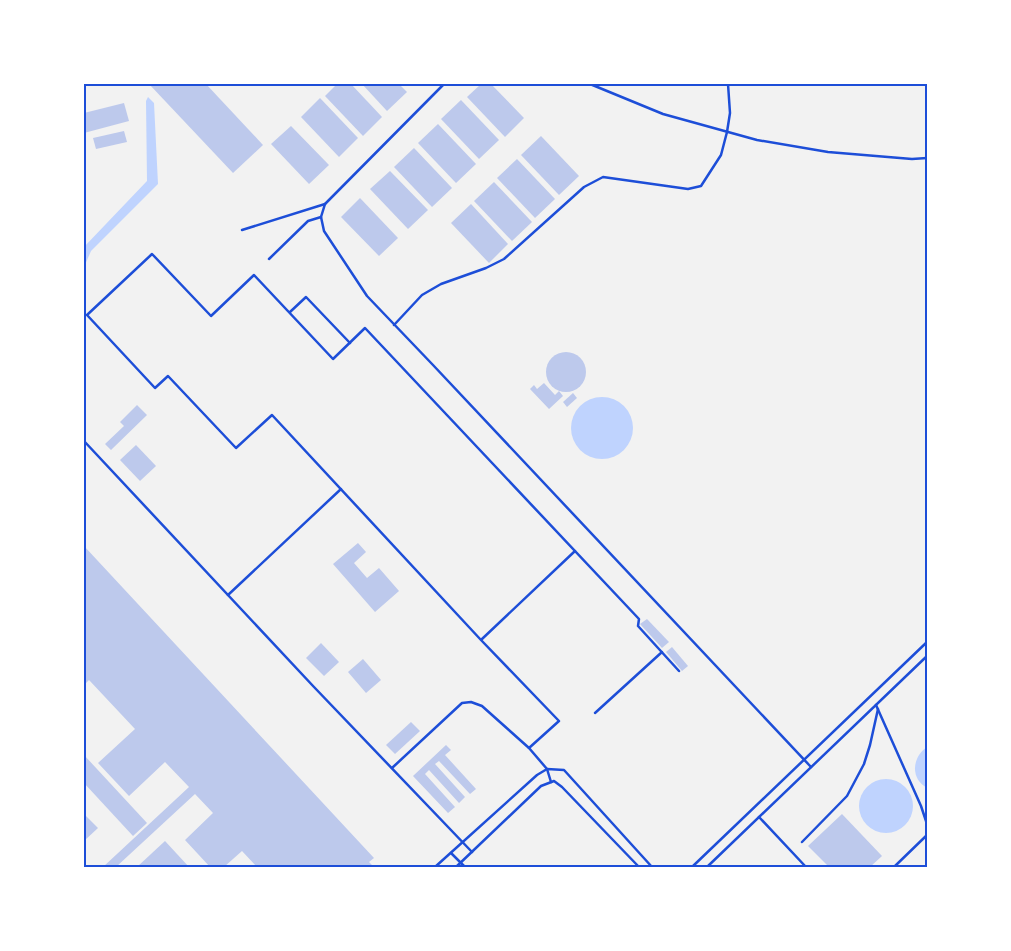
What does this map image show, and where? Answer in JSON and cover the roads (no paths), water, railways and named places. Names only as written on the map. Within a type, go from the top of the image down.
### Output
[{"type":"lane","points":[[444,84],[325,204],[320,217],[324,231],[366,296],[811,767]]},
{"type":"lane","points":[[590,84],[663,114],[757,140],[828,152],[912,159],[927,158]]},
{"type":"lane","points":[[394,325],[422,294],[441,284],[486,268],[504,259],[584,187],[603,177],[688,189],[701,186],[721,155],[730,113],[728,84]]},
{"type":"lane","points":[[242,230],[325,204]]},
{"type":"lane","points":[[269,259],[308,221],[320,217]]},
{"type":"lane","points":[[529,748],[559,721],[272,415],[236,448],[168,376],[155,388],[87,315],[152,254],[211,316],[254,275],[333,359],[365,328],[639,619],[638,626],[679,671]]},
{"type":"lane","points":[[290,312],[306,297],[350,342]]},
{"type":"lane","points":[[84,441],[472,852]]},
{"type":"lane","points":[[228,595],[341,489]]},
{"type":"lane","points":[[481,640],[575,551]]},
{"type":"lane","points":[[692,867],[927,642]]},
{"type":"lane","points":[[595,712],[662,652]]},
{"type":"lane","points":[[707,867],[927,656]]},
{"type":"lane","points":[[392,768],[462,703],[471,702],[482,706],[529,748],[547,769],[551,782]]},
{"type":"lane","points":[[876,705],[921,806],[927,824]]},
{"type":"lane","points":[[802,842],[847,796],[864,764],[878,709]]},
{"type":"lane","points":[[436,867],[536,774],[547,769],[564,770],[652,867]]},
{"type":"lane","points":[[456,867],[541,786],[554,781],[562,786],[639,867]]},
{"type":"lane","points":[[759,817],[806,867]]},
{"type":"lane","points":[[894,867],[927,835]]},
{"type":"lane","points":[[451,853],[465,867]]},
{"type":"water","points":[[148,97],[154,103],[158,184],[91,251],[84,267],[84,247],[147,181],[146,101]]},
{"type":"water","points":[[596,397],[608,397],[624,406],[631,416],[633,428],[631,440],[624,450],[608,459],[596,459],[585,454],[576,445],[571,434],[571,422],[576,411],[585,402]]},
{"type":"water","points":[[927,747],[927,788],[918,779],[915,768],[918,756]]},
{"type":"water","points":[[886,779],[896,781],[905,787],[911,796],[913,806],[911,816],[905,825],[896,831],[886,833],[876,831],[867,825],[861,816],[859,806],[861,796],[867,787],[876,781]]}]
